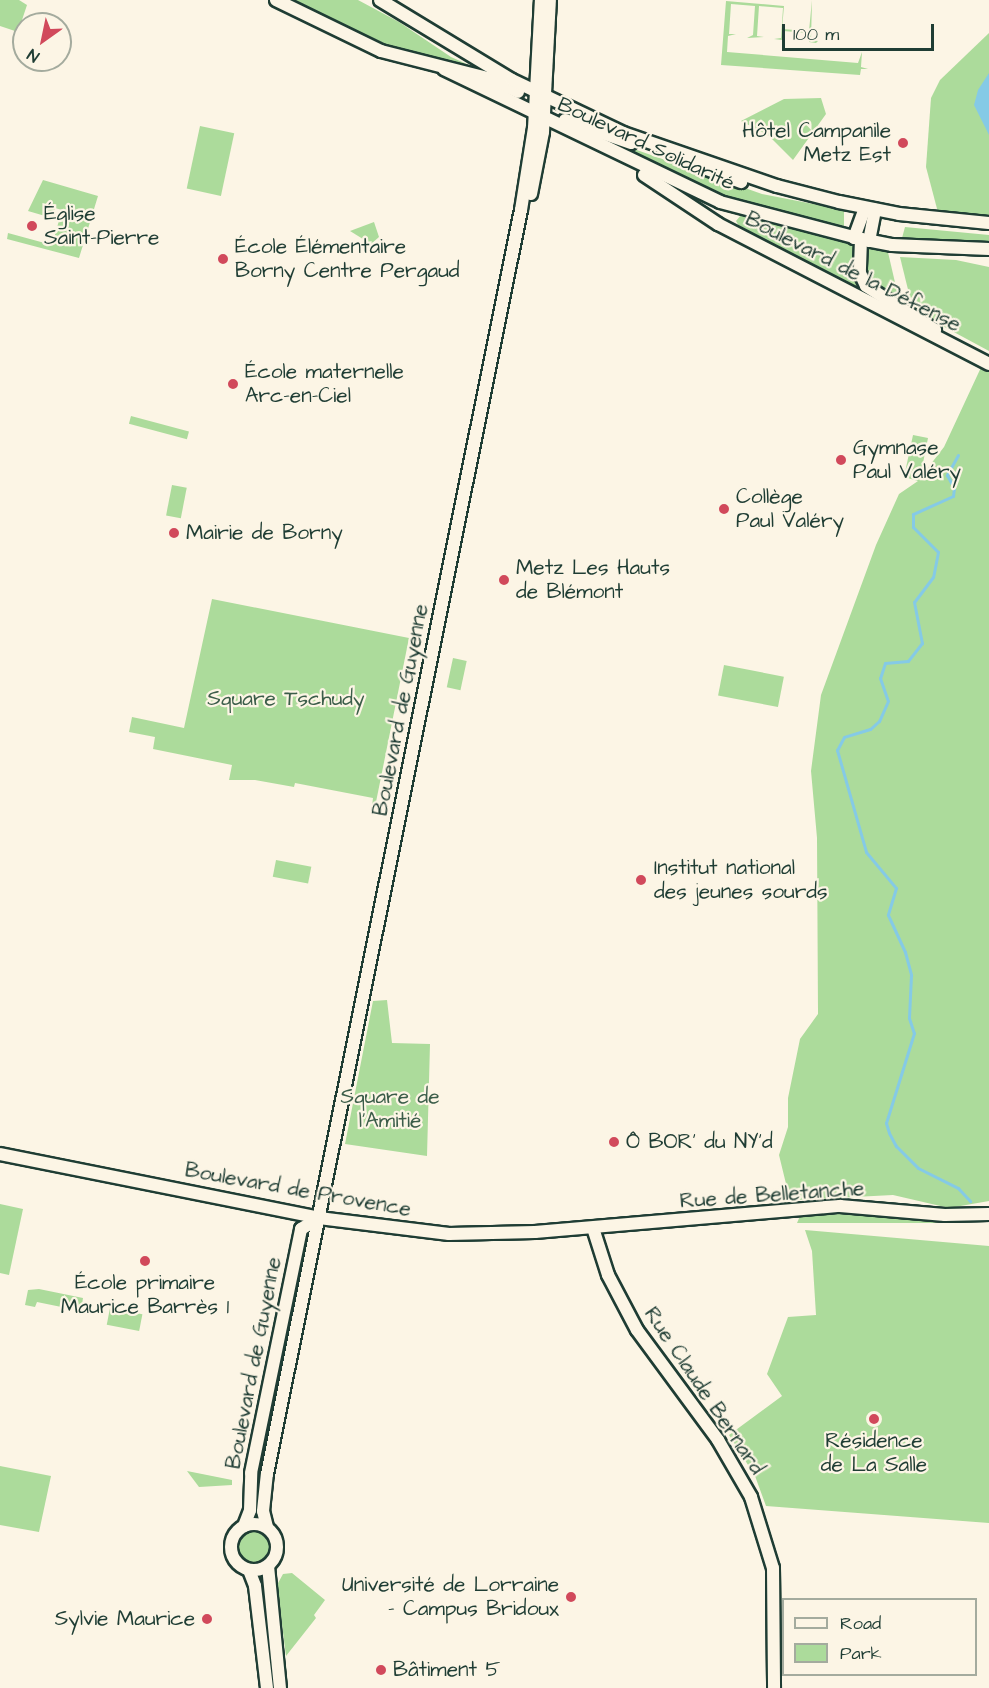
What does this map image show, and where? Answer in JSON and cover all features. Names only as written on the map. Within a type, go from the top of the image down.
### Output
[{"type":"main road","name":"Boulevard Solidarité","points":[[276,0],[381,51],[444,69],[487,78],[538,95]]},
{"type":"main road","name":"Boulevard Solidarité","points":[[380,0],[462,52],[538,95],[623,133],[777,186],[838,202],[870,209],[989,223]]},
{"type":"main road","points":[[538,95],[541,0]]},
{"type":"main road","points":[[538,95],[550,0]]},
{"type":"main road","name":"Boulevard Solidarité","points":[[444,69],[541,113],[611,152],[720,202],[861,239],[989,249]]},
{"type":"main road","name":"Boulevard de Guyenne","points":[[267,1527],[263,1512],[267,1474],[541,113],[538,95]]},
{"type":"main road","name":"Boulevard Solidarité","points":[[541,113],[669,154],[770,192],[838,202]]},
{"type":"main road","name":"Boulevard de la Défense","points":[[611,152],[718,224],[989,364]]},
{"type":"main road","points":[[870,209],[861,239],[860,273],[866,286],[962,350]]},
{"type":"main road","name":"Boulevard de Provence","points":[[0,1154],[319,1218],[449,1233],[593,1228]]},
{"type":"main road","name":"Rue de Belletanche","points":[[593,1228],[840,1206],[945,1215],[989,1214]]},
{"type":"main road","name":"Boulevard de Guyenne","points":[[244,1526],[301,1229],[319,1218]]},
{"type":"main road","name":"Rue Claude Bernard","points":[[593,1228],[608,1275],[637,1330],[718,1440],[751,1497],[772,1568],[774,1688]]},
{"type":"main road","points":[[271,1376],[286,1380]]},
{"type":"main road","points":[[244,1526],[267,1527],[278,1545],[274,1559],[268,1566],[249,1570],[238,1564],[231,1552],[232,1539],[244,1526]]},
{"type":"main road","points":[[268,1566],[280,1688]]},
{"type":"main road","points":[[249,1570],[255,1586],[267,1688]]},
{"type":"green space","points":[[0,0],[19,0],[27,5],[25,12],[12,12],[12,30],[0,26]]},
{"type":"green space","points":[[288,0],[358,0],[399,22],[451,57],[489,74],[388,45]]},
{"type":"green space","points":[[812,0],[811,40],[818,41],[816,43],[809,42],[809,33],[783,31],[782,40],[774,39],[781,38],[783,8],[759,6],[757,36],[764,37],[747,38],[753,35],[755,6],[731,4],[729,34],[736,34],[728,36],[727,52],[858,63],[862,52],[861,67],[868,69],[861,69],[860,75],[721,65],[726,1],[784,6],[782,29],[809,31]]},
{"type":"green space","points":[[989,33],[989,223],[940,220],[926,167],[931,98],[940,80]]},
{"type":"green space","points":[[821,98],[826,114],[793,160],[769,136],[741,121],[784,99]]},
{"type":"green space","points":[[200,126],[234,133],[221,196],[187,189]]},
{"type":"green space","points":[[614,142],[762,194],[844,210],[844,226],[746,204],[692,185],[611,144]]},
{"type":"green space","points":[[43,180],[98,196],[79,258],[7,239],[8,233],[52,245],[62,210],[55,208],[52,218],[28,211]]},
{"type":"green space","points":[[741,215],[850,242],[855,248],[858,277],[898,310],[857,294],[846,282],[740,228],[736,221]]},
{"type":"green space","points":[[374,222],[379,237],[371,244],[350,231]]},
{"type":"green space","points":[[905,227],[989,235],[989,243],[902,238]]},
{"type":"green space","points":[[867,247],[887,248],[900,304],[874,287],[868,277]]},
{"type":"green space","points":[[900,257],[956,260],[989,267],[989,351],[913,310]]},
{"type":"green space","points":[[984,361],[989,364],[989,1201],[949,1208],[893,1195],[796,1200],[788,1192],[779,1155],[788,1127],[788,1098],[800,1039],[818,1014],[817,838],[811,771],[821,695],[876,545],[899,494],[918,481],[904,477],[913,435],[928,438],[920,478],[944,447]]},
{"type":"green space","points":[[131,416],[189,432],[187,439],[129,424]]},
{"type":"green space","points":[[172,485],[187,488],[181,518],[166,515]]},
{"type":"green space","name":"Square Tschudy","points":[[212,599],[409,638],[375,807],[372,806],[373,798],[295,783],[294,787],[255,780],[229,780],[232,765],[153,749],[155,737],[129,732],[132,717],[184,728]]},
{"type":"green space","points":[[453,658],[467,661],[460,690],[447,687]]},
{"type":"green space","points":[[724,665],[784,677],[778,707],[718,695]]},
{"type":"green space","points":[[276,860],[311,867],[308,884],[273,877]]},
{"type":"green space","name":"Square de l'Amitié","points":[[387,1000],[392,1043],[430,1044],[427,1156],[345,1144],[373,1001]]},
{"type":"green space","points":[[0,1204],[23,1209],[9,1275],[0,1273]]},
{"type":"green space","points":[[859,1213],[942,1223],[797,1223],[800,1216]]},
{"type":"green space","points":[[805,1230],[989,1246],[989,1523],[766,1506],[755,1476],[729,1435],[782,1396],[767,1374],[788,1317],[816,1315],[812,1251]]},
{"type":"green space","points":[[39,1289],[83,1298],[81,1311],[37,1302],[35,1307],[25,1305],[28,1290]]},
{"type":"green space","points":[[110,1308],[142,1314],[139,1331],[107,1325]]},
{"type":"green space","points":[[0,1466],[51,1476],[39,1532],[0,1525]]},
{"type":"green space","points":[[187,1471],[232,1480],[232,1485],[199,1487]]},
{"type":"green space","points":[[254,1530],[266,1535],[271,1547],[266,1559],[254,1564],[242,1559],[237,1547],[242,1535]]},
{"type":"green space","points":[[292,1573],[325,1600],[314,1615],[316,1618],[286,1656],[277,1585],[283,1574]]},
{"type":"water","points":[[989,73],[989,135],[974,105],[978,90]]},
{"type":"waterway","points":[[958,455],[947,475],[954,488],[953,496],[913,514],[913,527],[938,552],[933,577],[914,602],[922,643],[908,661],[885,663],[880,678],[888,701],[879,721],[870,729],[844,737],[837,750],[866,852],[896,888],[888,915],[905,952],[911,975],[909,1018],[914,1033],[886,1123],[896,1146],[918,1168],[958,1188],[970,1201]]},
{"type":"place","name":"Hôtel Campanile Metz Est","points":[[903,143]]},
{"type":"place","name":"Église Saint-Pierre","points":[[32,226]]},
{"type":"place","name":"École Élémentaire Borny Centre Pergaud","points":[[223,259]]},
{"type":"place","name":"École maternelle Arc-en-Ciel","points":[[233,384]]},
{"type":"place","name":"Gymnase Paul Valéry","points":[[841,460]]},
{"type":"place","name":"Collège Paul Valéry","points":[[724,509]]},
{"type":"place","name":"Mairie de Borny","points":[[174,533]]},
{"type":"place","name":"Metz Les Hauts de Blémont","points":[[504,580]]},
{"type":"place","name":"Institut national des jeunes sourds","points":[[641,880]]},
{"type":"place","name":"Ô BOR' du NY'd","points":[[614,1142]]},
{"type":"place","name":"École primaire Maurice Barrès 1","points":[[145,1261]]},
{"type":"place","name":"Résidence de La Salle","points":[[874,1419]]},
{"type":"place","name":"Université de Lorraine - Campus Bridoux","points":[[571,1597]]},
{"type":"place","name":"Sylvie Maurice","points":[[207,1619]]},
{"type":"place","name":"Bâtiment 5","points":[[381,1670]]}]
